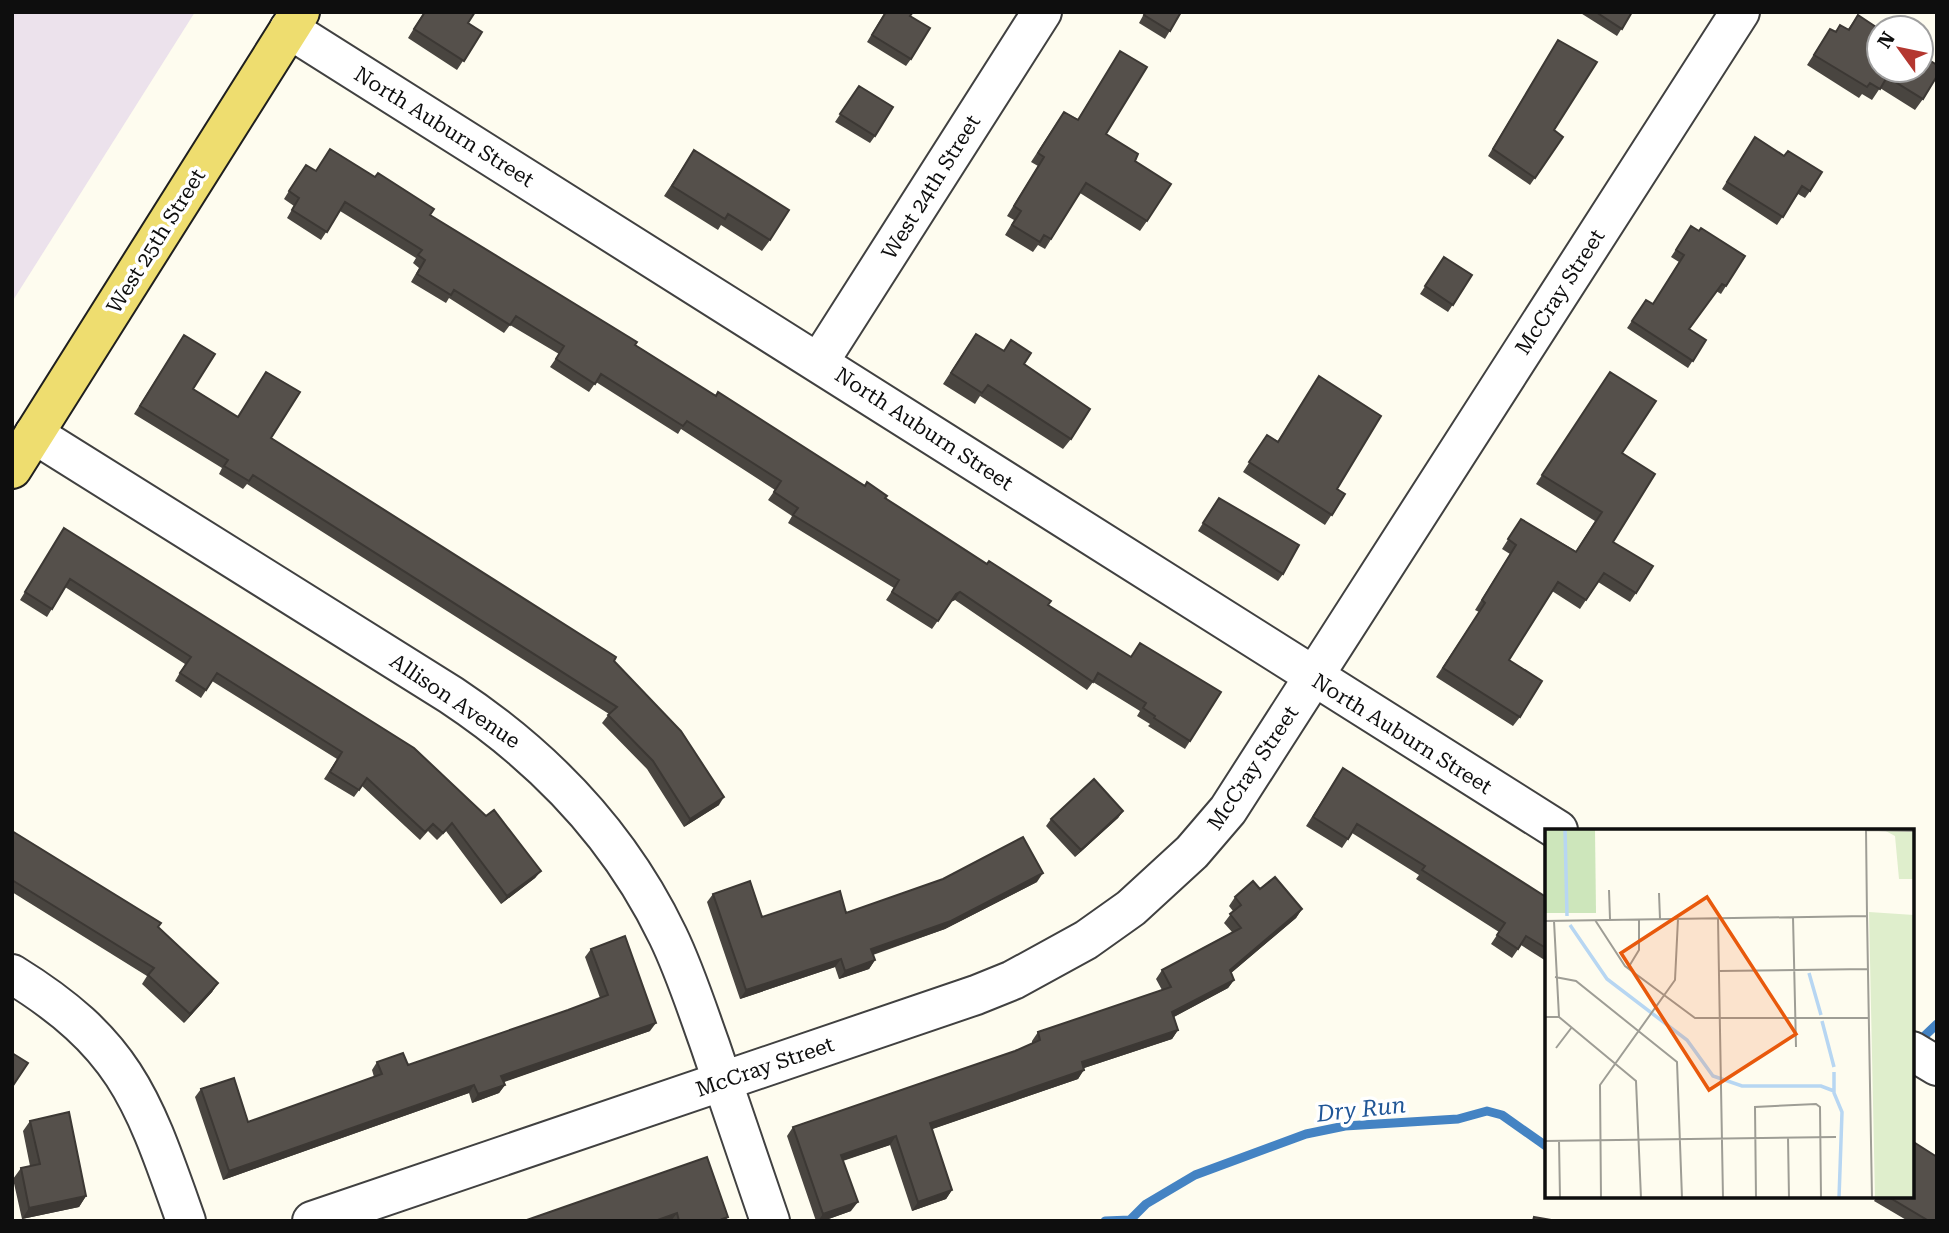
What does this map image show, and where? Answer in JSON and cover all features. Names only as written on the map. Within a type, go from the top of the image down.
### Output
[{"type":"main road","name":"West 25th Street","points":[[12,469],[295,21]]},
{"type":"street","name":"West 24th Street","points":[[819,362],[1042,12]]},
{"type":"street","name":"McCray Street","points":[[312,1221],[976,995],[1086,940],[1131,908],[1192,852],[1228,810],[1740,12]]},
{"type":"street","name":"North Auburn Street","points":[[295,21],[819,362],[1555,829]]},
{"type":"street","name":"Allison Avenue","points":[[34,434],[451,695],[496,726],[557,779],[611,842],[655,911],[679,960],[770,1221]]},
{"type":"street","points":[[12,974],[72,1015],[118,1065],[147,1114],[186,1221]]},
{"type":"street","points":[[1914,1052],[1937,1066]]},
{"type":"shaded area","points":[[12,12],[195,12],[12,302]]},
{"type":"building","points":[[425,12],[475,12],[468,23],[482,32],[464,61],[414,29]]},
{"type":"building","points":[[886,12],[913,12],[910,16],[930,28],[911,59],[872,35]]},
{"type":"building","points":[[1146,12],[1181,12],[1170,31],[1144,15]]},
{"type":"building","points":[[1596,12],[1632,12],[1622,29]]},
{"type":"building","points":[[1858,15],[1865,20],[1865,84],[1869,84],[1867,87],[1814,55],[1830,29],[1836,32],[1840,25],[1849,30]]},
{"type":"building","points":[[1558,40],[1597,62],[1554,130],[1563,137],[1535,178],[1493,149]]},
{"type":"building","points":[[1120,51],[1147,67],[1106,134],[1138,154],[1135,161],[1171,184],[1147,221],[1086,183],[1051,239],[1044,235],[1040,242],[1012,225],[1021,211],[1014,206],[1044,157],[1038,153],[1064,112],[1078,120]]},
{"type":"building","points":[[1898,84],[1932,84],[1923,99]]},
{"type":"building","points":[[859,86],[893,107],[875,136],[840,114]]},
{"type":"building","points":[[1755,137],[1784,156],[1788,151],[1822,172],[1810,191],[1802,186],[1783,217],[1727,182]]},
{"type":"building","points":[[330,149],[375,177],[378,173],[434,209],[430,215],[637,342],[635,345],[716,396],[718,392],[865,486],[867,482],[887,496],[885,498],[987,564],[989,561],[1051,601],[1048,605],[1131,657],[1140,643],[1221,692],[1190,741],[1154,718],[1155,716],[1143,708],[1146,703],[1098,673],[1093,682],[960,592],[938,621],[892,592],[899,580],[793,515],[798,508],[774,492],[781,481],[687,421],[683,426],[601,374],[595,384],[556,359],[564,346],[516,316],[510,325],[454,290],[451,295],[417,274],[425,260],[418,255],[422,250],[345,202],[327,232],[292,210],[299,198],[289,191],[306,165],[316,171]]},
{"type":"building","points":[[694,150],[789,210],[770,240],[728,214],[725,219],[672,186]]},
{"type":"building","points":[[1691,226],[1699,231],[1701,228],[1745,256],[1726,286],[1722,284],[1689,329],[1706,340],[1693,361],[1632,321],[1646,300],[1653,304],[1684,255],[1676,250]]},
{"type":"building","points":[[1444,257],[1472,275],[1453,305],[1425,286]]},
{"type":"building","points":[[976,334],[1004,351],[1011,340],[1031,353],[1024,364],[1090,409],[1071,439],[988,385],[982,393],[951,373]]},
{"type":"building","points":[[184,335],[215,354],[193,389],[238,417],[266,372],[300,392],[271,438],[616,657],[614,661],[681,731],[724,797],[690,819],[653,761],[608,715],[617,707],[253,475],[249,481],[224,466],[228,460],[140,406]]},
{"type":"building","points":[[1610,372],[1656,401],[1622,453],[1655,474],[1613,542],[1653,566],[1636,593],[1604,573],[1586,600],[1558,582],[1509,660],[1542,681],[1520,717],[1443,668],[1485,603],[1482,600],[1516,545],[1508,539],[1521,519],[1576,552],[1602,512],[1542,475]]},
{"type":"building","points":[[1319,376],[1381,416],[1337,489],[1345,494],[1332,515],[1249,462],[1267,435],[1278,442]]},
{"type":"building","points":[[1219,498],[1299,545],[1283,574],[1203,523]]},
{"type":"building","points":[[64,528],[414,748],[486,816],[494,810],[541,871],[507,896],[452,823],[443,833],[433,824],[425,832],[367,778],[359,790],[330,772],[342,752],[217,673],[206,690],[180,673],[191,657],[70,579],[52,609],[25,592]]},
{"type":"building","points":[[1343,768],[1545,896],[1545,947],[1526,936],[1518,949],[1497,935],[1505,923],[1422,870],[1425,866],[1357,824],[1348,839],[1313,817]]},
{"type":"building","points":[[1094,779],[1123,811],[1081,850],[1051,819]]},
{"type":"building","points":[[12,831],[161,923],[158,927],[218,983],[190,1014],[148,975],[154,968],[12,880]]},
{"type":"building","points":[[1023,837],[1043,873],[951,921],[871,949],[875,960],[845,971],[841,959],[746,990],[713,894],[750,881],[762,917],[840,891],[846,913],[943,879]]},
{"type":"building","points":[[1275,877],[1302,909],[1230,970],[1234,980],[1172,1012],[1178,1030],[1082,1062],[1084,1070],[930,1123],[952,1190],[918,1202],[896,1136],[841,1155],[858,1202],[823,1214],[793,1127],[1015,1051],[1040,1040],[1038,1032],[1171,987],[1162,970],[1241,928],[1230,914],[1241,905],[1235,897],[1253,881],[1260,889]]},
{"type":"building","points":[[625,936],[656,1023],[501,1076],[505,1085],[478,1094],[474,1085],[229,1171],[201,1089],[234,1078],[248,1122],[382,1074],[377,1062],[403,1053],[408,1065],[568,1010],[608,995],[591,949]]},
{"type":"building","points":[[12,1053],[28,1063],[12,1087]]},
{"type":"building","points":[[69,1112],[86,1196],[29,1208],[21,1168],[40,1164],[30,1121]]},
{"type":"building","points":[[1914,1142],[1937,1157],[1937,1221],[1929,1221],[1890,1198],[1914,1198]]},
{"type":"building","points":[[707,1157],[728,1217],[722,1219],[723,1221],[679,1221],[677,1213],[655,1221],[524,1221]]},
{"type":"building","points":[[1534,1217],[1557,1221],[1533,1221]]},
{"type":"waterway","name":"Dry Run","points":[[1916,1044],[1937,1024]]},
{"type":"waterway","name":"Dry Run","points":[[1105,1221],[1130,1220],[1146,1204],[1195,1175],[1306,1134],[1345,1126],[1458,1119],[1487,1111],[1502,1115],[1545,1145]]}]
